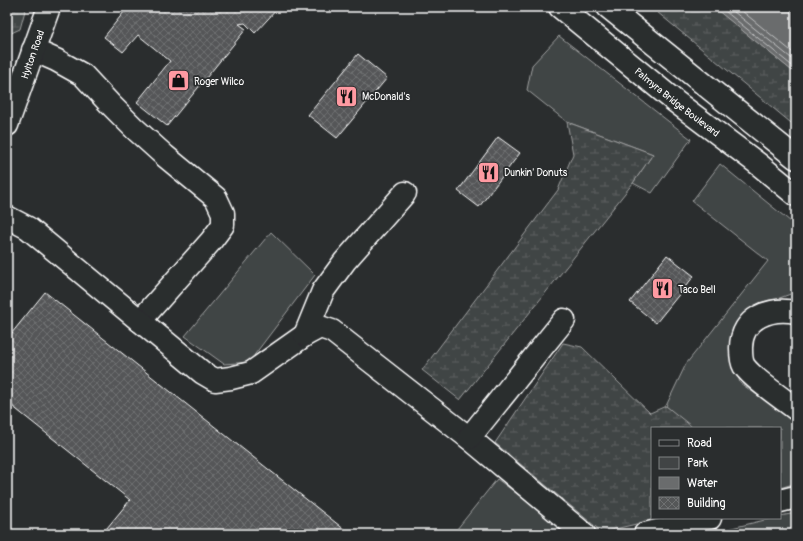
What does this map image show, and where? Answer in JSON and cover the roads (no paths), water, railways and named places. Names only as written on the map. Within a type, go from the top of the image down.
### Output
[{"type":"main road","name":"Hylton Road","points":[[7,125],[49,7]]},
{"type":"main road","name":"Palmyra Bridge Boulevard","points":[[560,7],[676,102],[796,195]]},
{"type":"main road","points":[[608,7],[796,158]]},
{"type":"main road","points":[[33,50],[56,60],[83,75],[134,128],[216,198],[223,213],[223,225],[211,241],[140,321]]},
{"type":"main road","points":[[305,334],[323,291],[345,261],[405,193]]},
{"type":"main road","points":[[7,217],[28,228],[203,373],[215,380],[251,373],[305,334],[320,327],[332,331],[469,438],[584,534]]},
{"type":"main road","points":[[796,312],[773,311],[753,319],[744,332],[741,344],[744,365],[756,378],[796,409]]},
{"type":"main road","points":[[469,438],[564,320]]},
{"type":"main road","points":[[781,501],[796,497]]},
{"type":"main road","points":[[645,534],[706,519]]},
{"type":"water","points":[[714,7],[796,7],[796,74],[717,10]]},
{"type":"place","name":"Roger Wilco","points":[[178,81]]},
{"type":"place","name":"McDonald's","points":[[347,96]]},
{"type":"place","name":"Dunkin' Donuts","points":[[489,172]]},
{"type":"place","name":"Taco Bell","points":[[662,289]]}]
